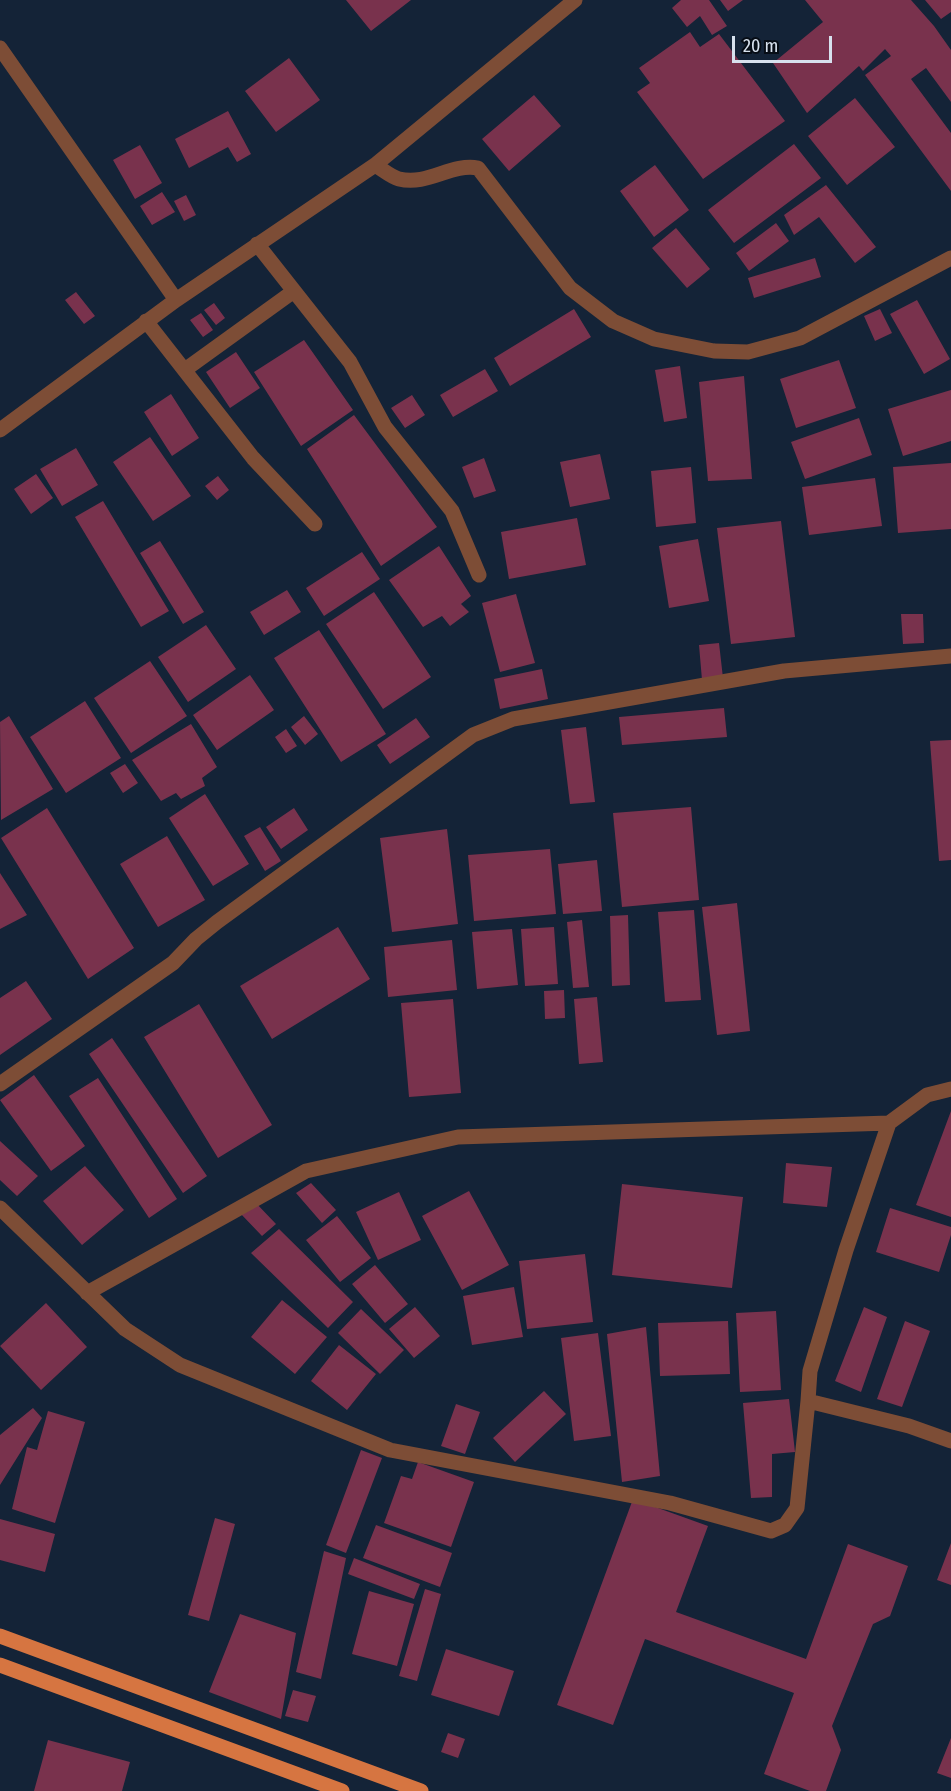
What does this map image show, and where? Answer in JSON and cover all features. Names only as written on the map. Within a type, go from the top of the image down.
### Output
[{"type":"main road","points":[[0,1636],[421,1791]]},
{"type":"main road","points":[[0,1665],[342,1791]]},
{"type":"main road","points":[[74,1692],[84,1667]]},
{"type":"street","points":[[0,430],[146,321],[375,165],[575,0]]},
{"type":"street","points":[[0,48],[176,300]]},
{"type":"street","points":[[375,165],[398,179],[425,181],[466,166],[478,168],[570,288],[613,321],[644,334],[714,351],[748,352],[800,338],[951,258]]},
{"type":"street","points":[[258,244],[350,362],[385,426],[452,511],[479,575]]},
{"type":"street","points":[[186,369],[294,291]]},
{"type":"street","points":[[146,321],[186,369],[253,458],[315,524]]},
{"type":"street","points":[[0,1084],[173,963],[196,939],[217,922],[473,735],[513,719],[784,671],[951,656]]},
{"type":"street","points":[[87,1293],[306,1171],[458,1137],[889,1123],[927,1095],[951,1089]]},
{"type":"street","points":[[0,1208],[125,1329],[180,1365],[390,1450],[670,1503],[771,1531],[785,1525],[797,1508],[810,1371],[846,1250],[889,1123]]},
{"type":"street","points":[[808,1401],[909,1426],[951,1441]]},
{"type":"building","points":[[346,0],[411,0],[371,31]]},
{"type":"building","points":[[681,0],[709,0],[727,26],[712,35],[700,16],[687,27],[672,8]]},
{"type":"building","points":[[720,0],[743,0],[728,11]]},
{"type":"building","points":[[805,0],[911,0],[934,26],[951,50],[951,102],[926,68],[911,79],[951,133],[951,191],[865,75],[891,56],[885,49],[863,71],[859,66],[807,113],[773,63],[823,22]]},
{"type":"building","points":[[925,0],[951,0],[951,12],[941,19]]},
{"type":"building","points":[[690,32],[700,47],[719,34],[785,121],[703,179],[637,92],[650,83],[639,68]]},
{"type":"building","points":[[289,58],[320,100],[276,132],[245,91]]},
{"type":"building","points":[[534,95],[561,126],[509,171],[482,139]]},
{"type":"building","points":[[855,98],[895,147],[847,185],[808,136]]},
{"type":"building","points":[[228,111],[251,154],[237,162],[228,147],[189,168],[175,139]]},
{"type":"building","points":[[794,144],[821,178],[734,243],[708,210]]},
{"type":"building","points":[[140,145],[162,183],[135,199],[113,160]]},
{"type":"building","points":[[655,165],[689,210],[654,237],[620,191]]},
{"type":"building","points":[[826,185],[876,247],[855,263],[819,217],[794,235],[784,215]]},
{"type":"building","points":[[162,192],[175,212],[152,225],[140,206]]},
{"type":"building","points":[[186,195],[196,215],[184,221],[174,201]]},
{"type":"building","points":[[776,223],[789,241],[749,271],[736,253]]},
{"type":"building","points":[[676,228],[710,269],[687,288],[652,248]]},
{"type":"building","points":[[815,258],[821,277],[754,298],[748,278]]},
{"type":"building","points":[[76,292],[95,316],[84,324],[65,300]]},
{"type":"building","points":[[917,300],[950,359],[924,374],[890,314]]},
{"type":"building","points":[[214,303],[225,318],[216,325],[204,310]]},
{"type":"building","points":[[574,309],[591,337],[510,386],[494,358]]},
{"type":"building","points":[[880,309],[892,333],[875,341],[864,316]]},
{"type":"building","points":[[201,313],[213,330],[203,337],[190,320]]},
{"type":"building","points":[[304,340],[353,410],[301,446],[254,372]]},
{"type":"building","points":[[236,352],[260,388],[230,408],[206,372]]},
{"type":"building","points":[[839,360],[856,408],[796,428],[780,379]]},
{"type":"building","points":[[680,366],[687,418],[664,422],[655,370]]},
{"type":"building","points":[[485,369],[498,391],[453,417],[440,395]]},
{"type":"building","points":[[744,376],[752,479],[708,481],[699,382]]},
{"type":"building","points":[[951,390],[951,441],[903,456],[888,409]]},
{"type":"building","points":[[171,394],[199,438],[172,456],[144,412]]},
{"type":"building","points":[[412,395],[425,415],[405,428],[391,408]]},
{"type":"building","points":[[354,415],[437,527],[381,566],[307,449]]},
{"type":"building","points":[[859,418],[872,455],[805,479],[791,442]]},
{"type":"building","points":[[150,437],[191,496],[153,521],[113,462]]},
{"type":"building","points":[[76,448],[98,485],[62,506],[40,469]]},
{"type":"building","points":[[600,454],[610,499],[570,507],[560,462]]},
{"type":"building","points":[[484,458],[496,491],[474,498],[462,467]]},
{"type":"building","points":[[951,463],[951,529],[898,533],[893,467]]},
{"type":"building","points":[[691,467],[696,523],[656,527],[651,471]]},
{"type":"building","points":[[36,474],[53,498],[31,514],[14,489]]},
{"type":"building","points":[[218,476],[229,490],[217,500],[205,486]]},
{"type":"building","points":[[875,478],[882,526],[809,535],[802,487]]},
{"type":"building","points":[[103,501],[169,611],[141,627],[75,517]]},
{"type":"building","points":[[577,518],[586,565],[509,579],[501,532]]},
{"type":"building","points":[[781,521],[795,637],[731,644],[717,528]]},
{"type":"building","points":[[698,539],[709,601],[669,608],[659,546]]},
{"type":"building","points":[[160,541],[204,612],[183,624],[140,553]]},
{"type":"building","points":[[439,546],[471,596],[461,604],[469,612],[450,626],[442,616],[423,627],[389,580]]},
{"type":"building","points":[[362,552],[380,579],[324,616],[306,588]]},
{"type":"building","points":[[287,590],[301,612],[264,635],[250,612]]},
{"type":"building","points":[[374,592],[431,677],[383,709],[326,624]]},
{"type":"building","points":[[516,594],[535,663],[500,672],[482,603]]},
{"type":"building","points":[[901,614],[923,614],[924,643],[903,644]]},
{"type":"building","points":[[206,625],[236,669],[188,702],[158,657]]},
{"type":"building","points":[[319,630],[386,734],[341,762],[274,658]]},
{"type":"building","points":[[719,643],[723,678],[702,680],[699,645]]},
{"type":"building","points":[[150,661],[187,716],[131,753],[94,698]]},
{"type":"building","points":[[542,669],[548,699],[500,709],[494,679]]},
{"type":"building","points":[[250,675],[274,710],[217,750],[193,715]]},
{"type":"building","points":[[85,701],[121,758],[66,793],[30,737]]},
{"type":"building","points":[[724,708],[727,737],[622,745],[619,717]]},
{"type":"building","points":[[9,716],[53,789],[1,820],[0,722]]},
{"type":"building","points":[[304,716],[318,734],[305,745],[291,727]]},
{"type":"building","points":[[416,718],[430,737],[390,764],[377,745]]},
{"type":"building","points":[[191,724],[217,767],[202,778],[205,786],[181,799],[176,793],[161,801],[132,760]]},
{"type":"building","points":[[586,727],[595,802],[570,804],[561,730]]},
{"type":"building","points":[[286,729],[297,746],[286,753],[275,737]]},
{"type":"building","points":[[951,740],[951,860],[939,861],[930,741]]},
{"type":"building","points":[[125,764],[138,783],[123,793],[110,773]]},
{"type":"building","points":[[205,794],[249,864],[213,886],[169,818]]},
{"type":"building","points":[[691,807],[699,900],[622,907],[613,813]]},
{"type":"building","points":[[47,808],[134,948],[88,979],[1,838]]},
{"type":"building","points":[[294,808],[308,830],[281,849],[266,827]]},
{"type":"building","points":[[260,827],[281,861],[265,871],[244,836]]},
{"type":"building","points":[[447,829],[458,924],[392,932],[380,838]]},
{"type":"building","points":[[167,836],[205,900],[158,927],[120,864]]},
{"type":"building","points":[[550,849],[556,914],[474,921],[468,855]]},
{"type":"building","points":[[597,860],[602,911],[563,914],[558,864]]},
{"type":"building","points":[[0,873],[27,915],[0,929]]},
{"type":"building","points":[[737,903],[750,1031],[717,1035],[702,907]]},
{"type":"building","points":[[694,910],[701,1000],[665,1002],[658,912]]},
{"type":"building","points":[[628,915],[630,985],[612,986],[610,916]]},
{"type":"building","points":[[582,920],[589,987],[573,988],[567,922]]},
{"type":"building","points":[[338,927],[370,979],[272,1039],[240,986]]},
{"type":"building","points":[[554,927],[558,984],[525,986],[521,929]]},
{"type":"building","points":[[512,929],[518,985],[477,989],[472,932]]},
{"type":"building","points":[[452,940],[457,990],[388,997],[384,947]]},
{"type":"building","points":[[26,981],[52,1019],[0,1055],[0,998]]},
{"type":"building","points":[[564,990],[565,1018],[545,1019],[544,991]]},
{"type":"building","points":[[597,997],[603,1062],[579,1064],[574,999]]},
{"type":"building","points":[[453,999],[461,1093],[409,1097],[401,1003]]},
{"type":"building","points":[[199,1004],[272,1125],[218,1158],[144,1037]]},
{"type":"building","points":[[112,1038],[207,1176],[183,1193],[89,1054]]},
{"type":"building","points":[[34,1075],[85,1146],[51,1171],[0,1100]]},
{"type":"building","points":[[98,1078],[177,1199],[149,1218],[69,1096]]},
{"type":"building","points":[[951,1111],[951,1217],[916,1205]]},
{"type":"building","points":[[0,1141],[38,1176],[17,1196],[0,1180]]},
{"type":"building","points":[[786,1163],[832,1167],[827,1207],[783,1203]]},
{"type":"building","points":[[85,1166],[124,1210],[82,1245],[43,1201]]},
{"type":"building","points":[[311,1183],[336,1210],[322,1223],[296,1193]]},
{"type":"building","points":[[622,1184],[743,1197],[732,1288],[612,1275]]},
{"type":"building","points":[[469,1191],[509,1265],[462,1290],[422,1216]]},
{"type":"building","points":[[399,1192],[421,1240],[378,1260],[356,1212]]},
{"type":"building","points":[[254,1201],[276,1224],[262,1236],[240,1213]]},
{"type":"building","points":[[890,1208],[951,1227],[951,1235],[939,1272],[876,1252]]},
{"type":"building","points":[[337,1216],[371,1258],[340,1282],[306,1240]]},
{"type":"building","points":[[279,1229],[353,1302],[328,1328],[251,1253]]},
{"type":"building","points":[[585,1254],[593,1322],[527,1329],[519,1261]]},
{"type":"building","points":[[375,1265],[408,1304],[385,1323],[352,1284]]},
{"type":"building","points":[[514,1287],[523,1337],[472,1345],[463,1296]]},
{"type":"building","points":[[282,1300],[327,1337],[295,1374],[251,1337]]},
{"type":"building","points":[[46,1303],[87,1347],[41,1390],[0,1346]]},
{"type":"building","points":[[415,1307],[440,1336],[414,1358],[389,1329]]},
{"type":"building","points":[[864,1307],[887,1317],[861,1392],[835,1381]]},
{"type":"building","points":[[361,1309],[404,1350],[380,1374],[338,1333]]},
{"type":"building","points":[[776,1311],[781,1390],[740,1392],[736,1313]]},
{"type":"building","points":[[728,1321],[730,1374],[660,1376],[658,1323]]},
{"type":"building","points":[[905,1321],[930,1331],[902,1407],[877,1399]]},
{"type":"building","points":[[646,1327],[660,1476],[622,1482],[607,1334]]},
{"type":"building","points":[[598,1333],[611,1436],[574,1441],[561,1338]]},
{"type":"building","points":[[339,1345],[376,1374],[347,1410],[311,1381]]},
{"type":"building","points":[[544,1391],[566,1414],[515,1462],[493,1438]]},
{"type":"building","points":[[789,1399],[795,1452],[772,1454],[772,1497],[751,1498],[743,1403]]},
{"type":"building","points":[[456,1404],[480,1412],[465,1454],[441,1446]]},
{"type":"building","points":[[33,1408],[42,1418],[0,1485],[0,1435]]},
{"type":"building","points":[[48,1411],[85,1422],[55,1523],[12,1509],[27,1447],[37,1450]]},
{"type":"building","points":[[361,1450],[382,1458],[346,1553],[326,1545]]},
{"type":"building","points":[[418,1462],[474,1482],[451,1547],[384,1523],[401,1476],[412,1479]]},
{"type":"building","points":[[633,1499],[708,1526],[676,1612],[806,1659],[848,1544],[908,1566],[890,1616],[873,1624],[832,1726],[841,1750],[826,1791],[810,1791],[764,1774],[794,1693],[645,1639],[613,1725],[557,1705]]},
{"type":"building","points":[[215,1518],[235,1524],[209,1621],[188,1615]]},
{"type":"building","points":[[0,1519],[55,1534],[45,1572],[0,1560]]},
{"type":"building","points":[[376,1525],[452,1553],[440,1587],[363,1558]]},
{"type":"building","points":[[951,1543],[951,1585],[937,1580]]},
{"type":"building","points":[[324,1551],[346,1558],[321,1679],[296,1672]]},
{"type":"building","points":[[354,1558],[420,1584],[414,1599],[348,1574]]},
{"type":"building","points":[[425,1589],[441,1594],[417,1681],[399,1676]]},
{"type":"building","points":[[369,1591],[414,1604],[397,1666],[352,1654]]},
{"type":"building","points":[[240,1614],[296,1633],[281,1719],[209,1692]]},
{"type":"building","points":[[446,1649],[514,1671],[499,1716],[431,1695]]},
{"type":"building","points":[[293,1690],[316,1696],[308,1722],[285,1716]]},
{"type":"building","points":[[448,1733],[465,1739],[458,1758],[441,1752]]},
{"type":"building","points":[[951,1738],[951,1778],[937,1773]]},
{"type":"building","points":[[48,1740],[130,1762],[122,1791],[34,1791]]}]
